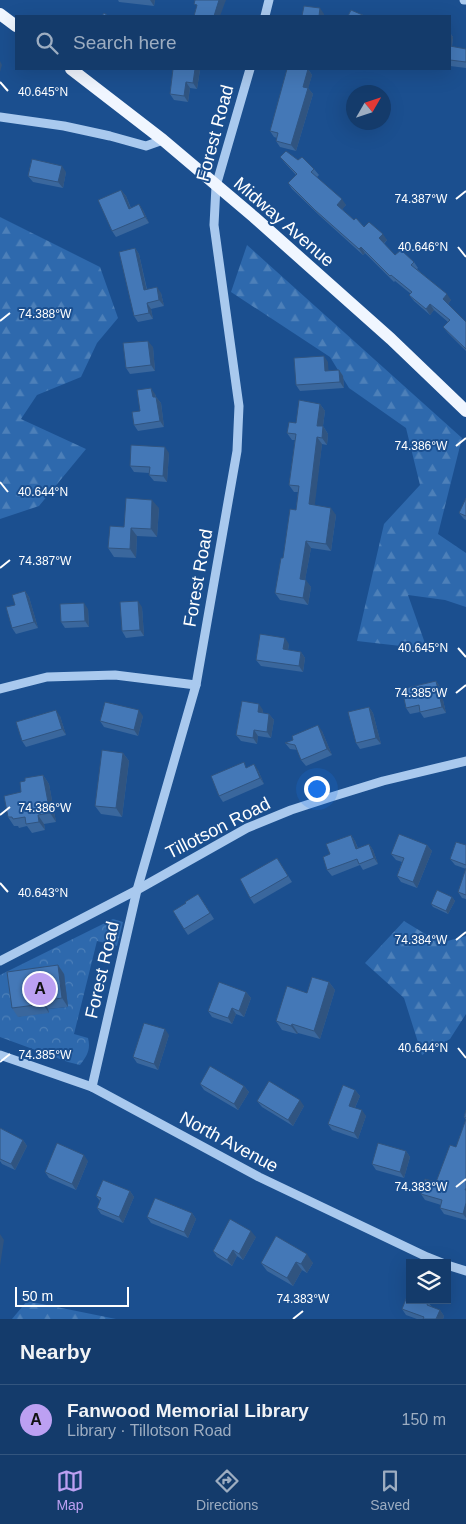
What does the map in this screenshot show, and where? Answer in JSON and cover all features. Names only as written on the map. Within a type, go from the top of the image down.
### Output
[{"type":"main road","points":[[0,14],[15,25]]},
{"type":"main road","name":"Midway Avenue","points":[[72,70],[162,140],[254,217],[391,339],[466,411]]},
{"type":"street","points":[[265,15],[270,0]]},
{"type":"street","name":"Forest Road","points":[[92,1087],[137,890],[196,685],[237,451],[239,406],[214,225],[216,186],[250,70]]},
{"type":"street","points":[[0,118],[64,126],[146,146],[162,140]]},
{"type":"street","points":[[0,689],[47,677],[115,675],[196,685]]},
{"type":"street","name":"Tillotson Road","points":[[0,961],[137,890],[247,828],[291,810],[383,781],[466,761]]},
{"type":"street","name":"North Avenue","points":[[0,1055],[92,1087],[259,1177],[430,1259]]},
{"type":"street","points":[[451,1266],[466,1271]]},
{"type":"green space","points":[[0,217],[100,267],[118,318],[97,343],[81,377],[37,395],[21,419],[86,449],[39,506],[0,519]]},
{"type":"green space","points":[[247,245],[462,438],[438,534],[466,553],[466,607],[445,600],[408,595],[427,649],[357,641],[384,524],[420,485],[406,428],[349,388],[330,357],[231,292]]},
{"type":"green space","points":[[113,919],[123,922],[117,946],[97,941],[74,1034],[88,1038],[89,1042],[88,1052],[80,1065],[0,1037],[0,975]],"holes":[[[64,974],[68,1007],[48,1009],[18,1017]]]},
{"type":"green space","points":[[404,921],[440,943],[466,936],[466,1014],[450,1039],[422,1055],[404,998],[365,963]]},
{"type":"green space","points":[[27,1301],[116,1319],[12,1319]]},
{"type":"building","points":[[195,0],[219,0],[214,15],[194,15],[197,5],[194,4]]},
{"type":"building","points":[[304,6],[320,8],[319,15],[302,15]]},
{"type":"building","points":[[351,10],[363,15],[348,15]]},
{"type":"building","points":[[451,46],[466,49],[466,62],[451,60]]},
{"type":"building","points":[[173,70],[195,70],[193,83],[186,82],[184,96],[170,94]]},
{"type":"building","points":[[287,70],[308,70],[303,87],[308,88],[291,145],[276,141],[278,133],[270,131]]},
{"type":"building","points":[[286,151],[298,160],[302,157],[314,169],[311,172],[342,199],[337,205],[354,220],[356,218],[364,227],[369,222],[383,234],[379,238],[395,255],[401,250],[414,262],[411,265],[447,294],[443,299],[466,322],[466,349],[443,327],[450,320],[430,304],[426,309],[409,295],[412,292],[390,276],[361,247],[359,249],[288,183],[297,174],[280,157]]},
{"type":"building","points":[[32,159],[62,166],[58,182],[28,176]]},
{"type":"building","points":[[121,190],[129,209],[139,204],[145,217],[112,231],[98,200]]},
{"type":"building","points":[[135,248],[144,290],[157,287],[159,300],[147,303],[149,313],[134,316],[119,252]]},
{"type":"building","points":[[148,341],[151,365],[126,368],[123,343]]},
{"type":"building","points":[[324,356],[325,371],[339,370],[340,382],[296,385],[294,358]]},
{"type":"building","points":[[151,388],[153,397],[156,397],[160,421],[134,425],[132,412],[140,411],[137,390]]},
{"type":"building","points":[[299,400],[320,404],[317,426],[323,426],[322,438],[317,437],[309,504],[331,508],[326,544],[306,541],[300,579],[306,580],[303,598],[275,593],[281,558],[283,558],[290,509],[296,510],[299,486],[289,485],[296,434],[287,433],[289,422],[296,423]]},
{"type":"building","points":[[131,445],[165,447],[163,476],[149,475],[150,467],[130,466]]},
{"type":"building","points":[[126,498],[152,500],[151,529],[131,528],[130,549],[108,548],[110,526],[124,527]]},
{"type":"building","points":[[466,498],[466,516],[459,513]]},
{"type":"building","points":[[25,591],[34,622],[12,628],[6,607],[15,605],[12,595]]},
{"type":"building","points":[[138,601],[140,630],[122,631],[120,602]]},
{"type":"building","points":[[84,603],[85,621],[61,622],[60,604]]},
{"type":"building","points":[[260,634],[285,638],[283,649],[301,652],[299,666],[256,660]]},
{"type":"building","points":[[436,681],[442,707],[420,712],[419,705],[406,708],[402,689]]},
{"type":"building","points":[[242,701],[259,704],[258,712],[269,714],[267,732],[254,730],[253,738],[236,735]]},
{"type":"building","points":[[105,702],[139,710],[134,730],[100,721]]},
{"type":"building","points":[[369,707],[376,738],[356,743],[348,712]]},
{"type":"building","points":[[56,710],[62,729],[22,741],[16,722]]},
{"type":"building","points":[[318,725],[327,749],[301,760],[295,745],[285,743],[293,740],[292,736]]},
{"type":"building","points":[[102,750],[123,753],[116,808],[95,806]]},
{"type":"building","points":[[244,762],[246,768],[254,764],[260,778],[219,796],[211,776]]},
{"type":"building","points":[[43,775],[50,813],[38,815],[39,822],[26,824],[25,817],[13,819],[8,817],[4,796],[21,792],[20,782],[25,781],[25,778]]},
{"type":"building","points":[[399,834],[427,845],[413,882],[397,876],[404,858],[391,854]]},
{"type":"building","points":[[351,835],[356,849],[369,844],[374,858],[359,864],[357,859],[327,870],[323,857],[330,854],[326,844]]},
{"type":"building","points":[[456,842],[466,845],[466,865],[450,859]]},
{"type":"building","points":[[277,858],[288,876],[250,898],[240,879]]},
{"type":"building","points":[[466,868],[466,895],[458,892]]},
{"type":"building","points":[[437,890],[452,897],[446,911],[431,904]]},
{"type":"building","points":[[198,894],[210,913],[184,929],[173,911]]},
{"type":"building","points":[[58,965],[62,998],[42,1001],[43,1004],[12,1008],[7,972]]},
{"type":"building","points":[[312,977],[329,982],[314,1031],[276,1021],[287,986],[307,993]]},
{"type":"building","points":[[219,982],[246,992],[239,1011],[232,1008],[228,1018],[208,1011]]},
{"type":"building","points":[[144,1023],[165,1029],[154,1064],[133,1057]]},
{"type":"building","points":[[210,1066],[244,1086],[234,1104],[200,1084]]},
{"type":"building","points":[[269,1081],[300,1100],[288,1120],[257,1101]]},
{"type":"building","points":[[343,1085],[355,1090],[349,1106],[362,1110],[354,1133],[328,1124]]},
{"type":"building","points":[[466,1119],[466,1203],[463,1214],[440,1208],[442,1200],[421,1194],[425,1179],[436,1182],[450,1145],[456,1147]]},
{"type":"building","points":[[0,1128],[23,1140],[11,1164],[0,1159]]},
{"type":"building","points":[[57,1143],[84,1155],[72,1184],[45,1172]]},
{"type":"building","points":[[378,1143],[406,1151],[400,1172],[372,1164]]},
{"type":"building","points":[[103,1180],[130,1191],[119,1217],[97,1208],[101,1198],[96,1196]]},
{"type":"building","points":[[155,1198],[192,1213],[184,1232],[147,1217]]},
{"type":"building","points":[[230,1219],[251,1231],[239,1254],[233,1250],[227,1260],[213,1251]]},
{"type":"building","points":[[276,1236],[307,1254],[301,1264],[296,1262],[287,1278],[261,1263]]},
{"type":"building","points":[[406,1299],[406,1304],[427,1304],[440,1310],[436,1319],[423,1319],[424,1317],[402,1309]]},
{"type":"place","name":"Fanwood Memorial Library","points":[[40,989]]}]
